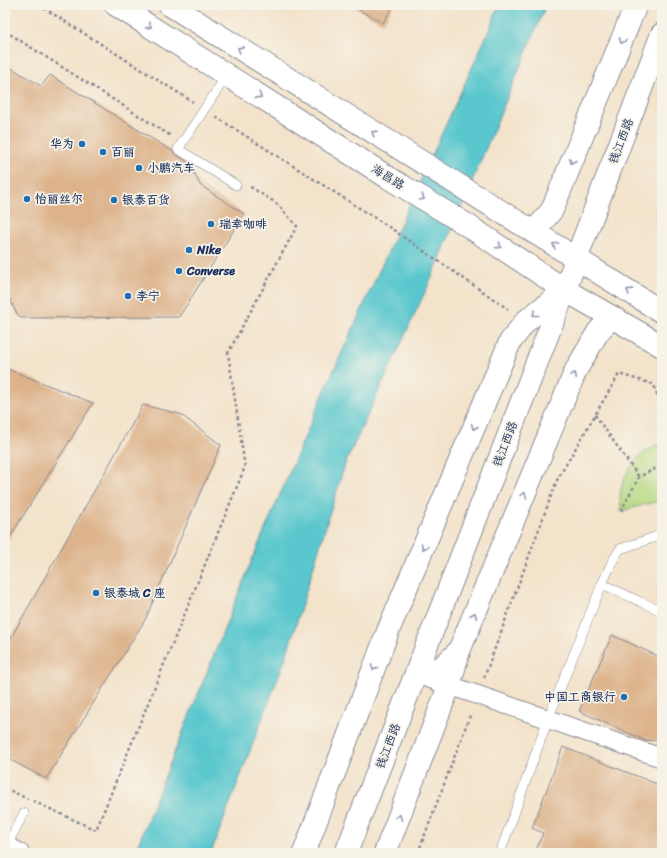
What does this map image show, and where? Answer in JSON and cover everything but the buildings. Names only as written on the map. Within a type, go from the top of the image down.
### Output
[{"type":"main road","name":"海昌路","points":[[116,5],[466,225],[565,290],[662,346]]},
{"type":"main road","points":[[170,5],[662,312]]},
{"type":"main road","points":[[534,232],[552,210],[636,5]]},
{"type":"main road","name":"钱江西路","points":[[346,853],[565,290],[662,34]]},
{"type":"main road","points":[[304,853],[388,631],[510,342],[526,322],[565,290]]},
{"type":"main road","points":[[385,853],[449,686],[459,651],[576,370],[598,332],[612,317]]},
{"type":"main road","points":[[416,674],[441,668],[459,651]]},
{"type":"street","points":[[416,674],[662,758]]},
{"type":"lane","points":[[227,75],[178,148],[236,185]]},
{"type":"lane","points":[[500,853],[548,719],[612,562],[620,550],[662,533]]},
{"type":"lane","points":[[602,584],[662,610]]},
{"type":"lane","points":[[11,848],[24,812]]},
{"type":"path","points":[[5,31],[182,143]]},
{"type":"path","points":[[5,788],[96,830],[245,467],[228,353],[297,226],[276,203],[249,186]]},
{"type":"path","points":[[386,225],[508,309]]},
{"type":"path","points":[[418,853],[557,480],[619,374],[654,384],[662,406]]},
{"type":"path","points":[[595,415],[639,477]]},
{"type":"path","points":[[621,511],[639,477],[662,465]]},
{"type":"green space","points":[[662,443],[662,500],[621,511],[621,489],[628,472],[639,457],[646,451]]},
{"type":"water","points":[[499,5],[546,5],[432,277],[345,464],[286,657],[211,853],[135,853],[254,555],[324,392],[490,28]]},
{"type":"place","name":"华为","points":[[82,144]]},
{"type":"place","name":"百丽","points":[[103,152]]},
{"type":"place","name":"小鹏汽车","points":[[139,168]]},
{"type":"place","name":"怡丽丝尔","points":[[27,199]]},
{"type":"place","name":"银泰百货","points":[[114,200]]},
{"type":"place","name":"瑞幸咖啡","points":[[211,224]]},
{"type":"place","name":"Nike","points":[[189,250]]},
{"type":"place","name":"Converse","points":[[179,271]]},
{"type":"place","name":"李宁","points":[[128,296]]},
{"type":"place","name":"银泰城 C 座","points":[[96,593]]},
{"type":"place","name":"中国工商银行","points":[[624,697]]}]
